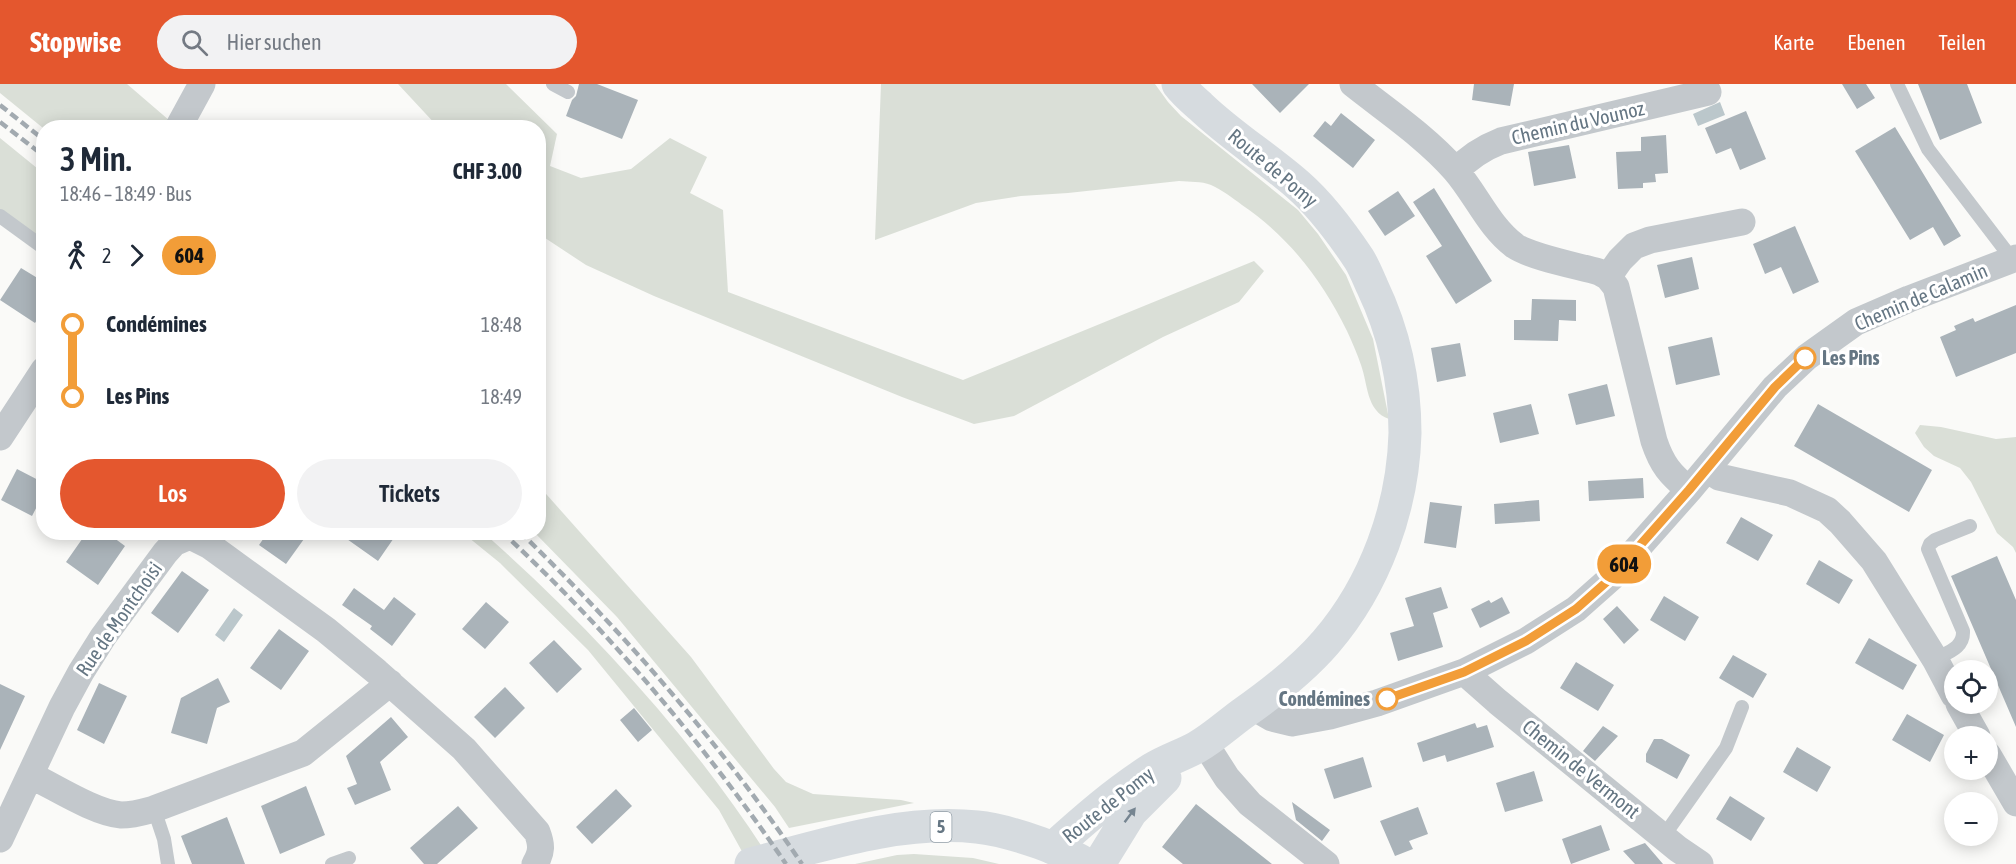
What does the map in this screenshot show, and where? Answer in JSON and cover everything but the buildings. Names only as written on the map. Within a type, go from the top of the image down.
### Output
[{"type":"main road","name":"Route de Pomy","points":[[1075,860],[1131,812],[1200,745],[1292,676],[1326,642],[1351,609],[1371,573],[1382,546],[1399,488],[1404,457],[1404,400],[1393,340],[1379,301],[1361,262],[1317,204],[1298,185],[1213,118],[1178,84]]},
{"type":"main road","name":"Route de Pomy","points":[[1075,860],[1109,799],[1154,768],[1200,745]]},
{"type":"main road","name":"5","points":[[751,864],[888,832],[923,827],[965,826],[1002,831],[1075,860]]},
{"type":"street","points":[[182,120],[202,84]]},
{"type":"street","points":[[1353,84],[1435,150],[1456,171],[1500,231],[1517,248],[1599,272],[1608,277],[1616,287],[1654,441],[1661,460],[1672,476],[1689,490]]},
{"type":"street","name":"Chemin du Vounoz","points":[[1456,171],[1467,159],[1483,148],[1501,141],[1708,92]]},
{"type":"street","points":[[1608,277],[1612,269],[1634,246],[1650,240],[1742,222]]},
{"type":"street","name":"Chemin de Calamin","points":[[1253,707],[1272,718],[1292,723],[1311,720],[1377,703],[1464,672],[1526,641],[1576,609],[1611,578],[1689,490],[1775,387],[1807,357],[1856,322],[2014,259]]},
{"type":"street","points":[[0,437],[36,382]]},
{"type":"street","points":[[1707,469],[1719,477],[1790,493],[1827,510],[1856,537],[1874,561],[1944,676]]},
{"type":"street","name":"Rue de Montchoisi","points":[[0,839],[62,707],[97,646],[165,553],[174,543],[181,540]]},
{"type":"street","name":"Rue de Montchoisi","points":[[198,540],[210,546],[326,630],[464,749],[537,832],[541,842],[541,851],[535,864]]},
{"type":"street","name":"Chemin de Vermont","points":[[1464,672],[1663,837],[1700,864]]},
{"type":"street","points":[[30,775],[100,810],[135,814],[303,753],[390,683]]},
{"type":"street","points":[[1200,745],[1250,804],[1326,864]]},
{"type":"street","points":[[1998,772],[2016,803]]},
{"type":"lane","points":[[553,84],[568,92]]},
{"type":"lane","points":[[1897,84],[1928,149],[2014,259]]},
{"type":"lane","points":[[0,216],[36,242]]},
{"type":"lane","points":[[1935,659],[1958,646],[1964,637],[1964,631],[1928,549],[1935,540],[1970,525]]},
{"type":"lane","points":[[1663,837],[1726,748],[1742,707]]},
{"type":"lane","points":[[154,809],[164,839],[168,864]]},
{"type":"lane","points":[[332,864],[349,858]]},
{"type":"shaded area","points":[[0,84],[127,84],[169,120],[36,120],[36,122],[0,93]]},
{"type":"shaded area","points":[[398,84],[506,84],[543,120],[431,120]]},
{"type":"shaded area","points":[[881,84],[1155,84],[1181,116],[1298,210],[1318,234],[1346,275],[1373,339],[1389,419],[1381,415],[1372,403],[1351,339],[1327,294],[1303,261],[1275,231],[1235,200],[1211,185],[1179,181],[1021,196],[976,203],[875,240]]},
{"type":"shaded area","points":[[1720,102],[1725,115],[1698,126],[1693,114]]},
{"type":"shaded area","points":[[546,123],[557,134],[550,166],[581,178],[631,169],[670,138],[707,157],[690,193],[723,210],[728,292],[963,380],[1254,261],[1264,271],[1239,302],[1163,337],[1014,416],[974,424],[654,296],[586,265],[546,239]]},
{"type":"shaded area","points":[[0,138],[36,167],[36,243],[0,216]]},
{"type":"shaded area","points":[[1920,425],[1941,427],[1996,439],[2016,437],[2016,553],[2013,547],[1997,533],[1971,482],[1960,468],[1934,456],[1924,447],[1915,433]]},
{"type":"shaded area","points":[[546,494],[691,657],[786,782],[813,794],[901,800],[914,803],[789,828],[775,807],[617,617],[542,540],[546,540]]},
{"type":"shaded area","points":[[472,540],[492,540],[601,646],[638,686],[708,770],[770,859],[749,864],[719,810],[588,650],[500,563]]},
{"type":"shaded area","points":[[234,608],[243,615],[224,642],[215,635]]},
{"type":"shaded area","points":[[897,855],[973,858],[999,864],[855,864]]},
{"type":"railway","points":[[0,105],[36,134]]},
{"type":"railway","points":[[0,122],[36,150]]},
{"type":"railway","points":[[510,540],[580,609],[653,690],[722,775],[786,864]]},
{"type":"railway","points":[[528,540],[597,610],[670,691],[738,775],[802,864]]},
{"type":"bus line","name":"604","points":[[1387,699],[1464,672],[1526,641],[1576,609],[1611,578],[1689,490],[1775,387],[1805,358]]},
{"type":"place","name":"Les Pins","points":[[1805,358]]},
{"type":"place","name":"Condémines","points":[[1387,699]]}]
